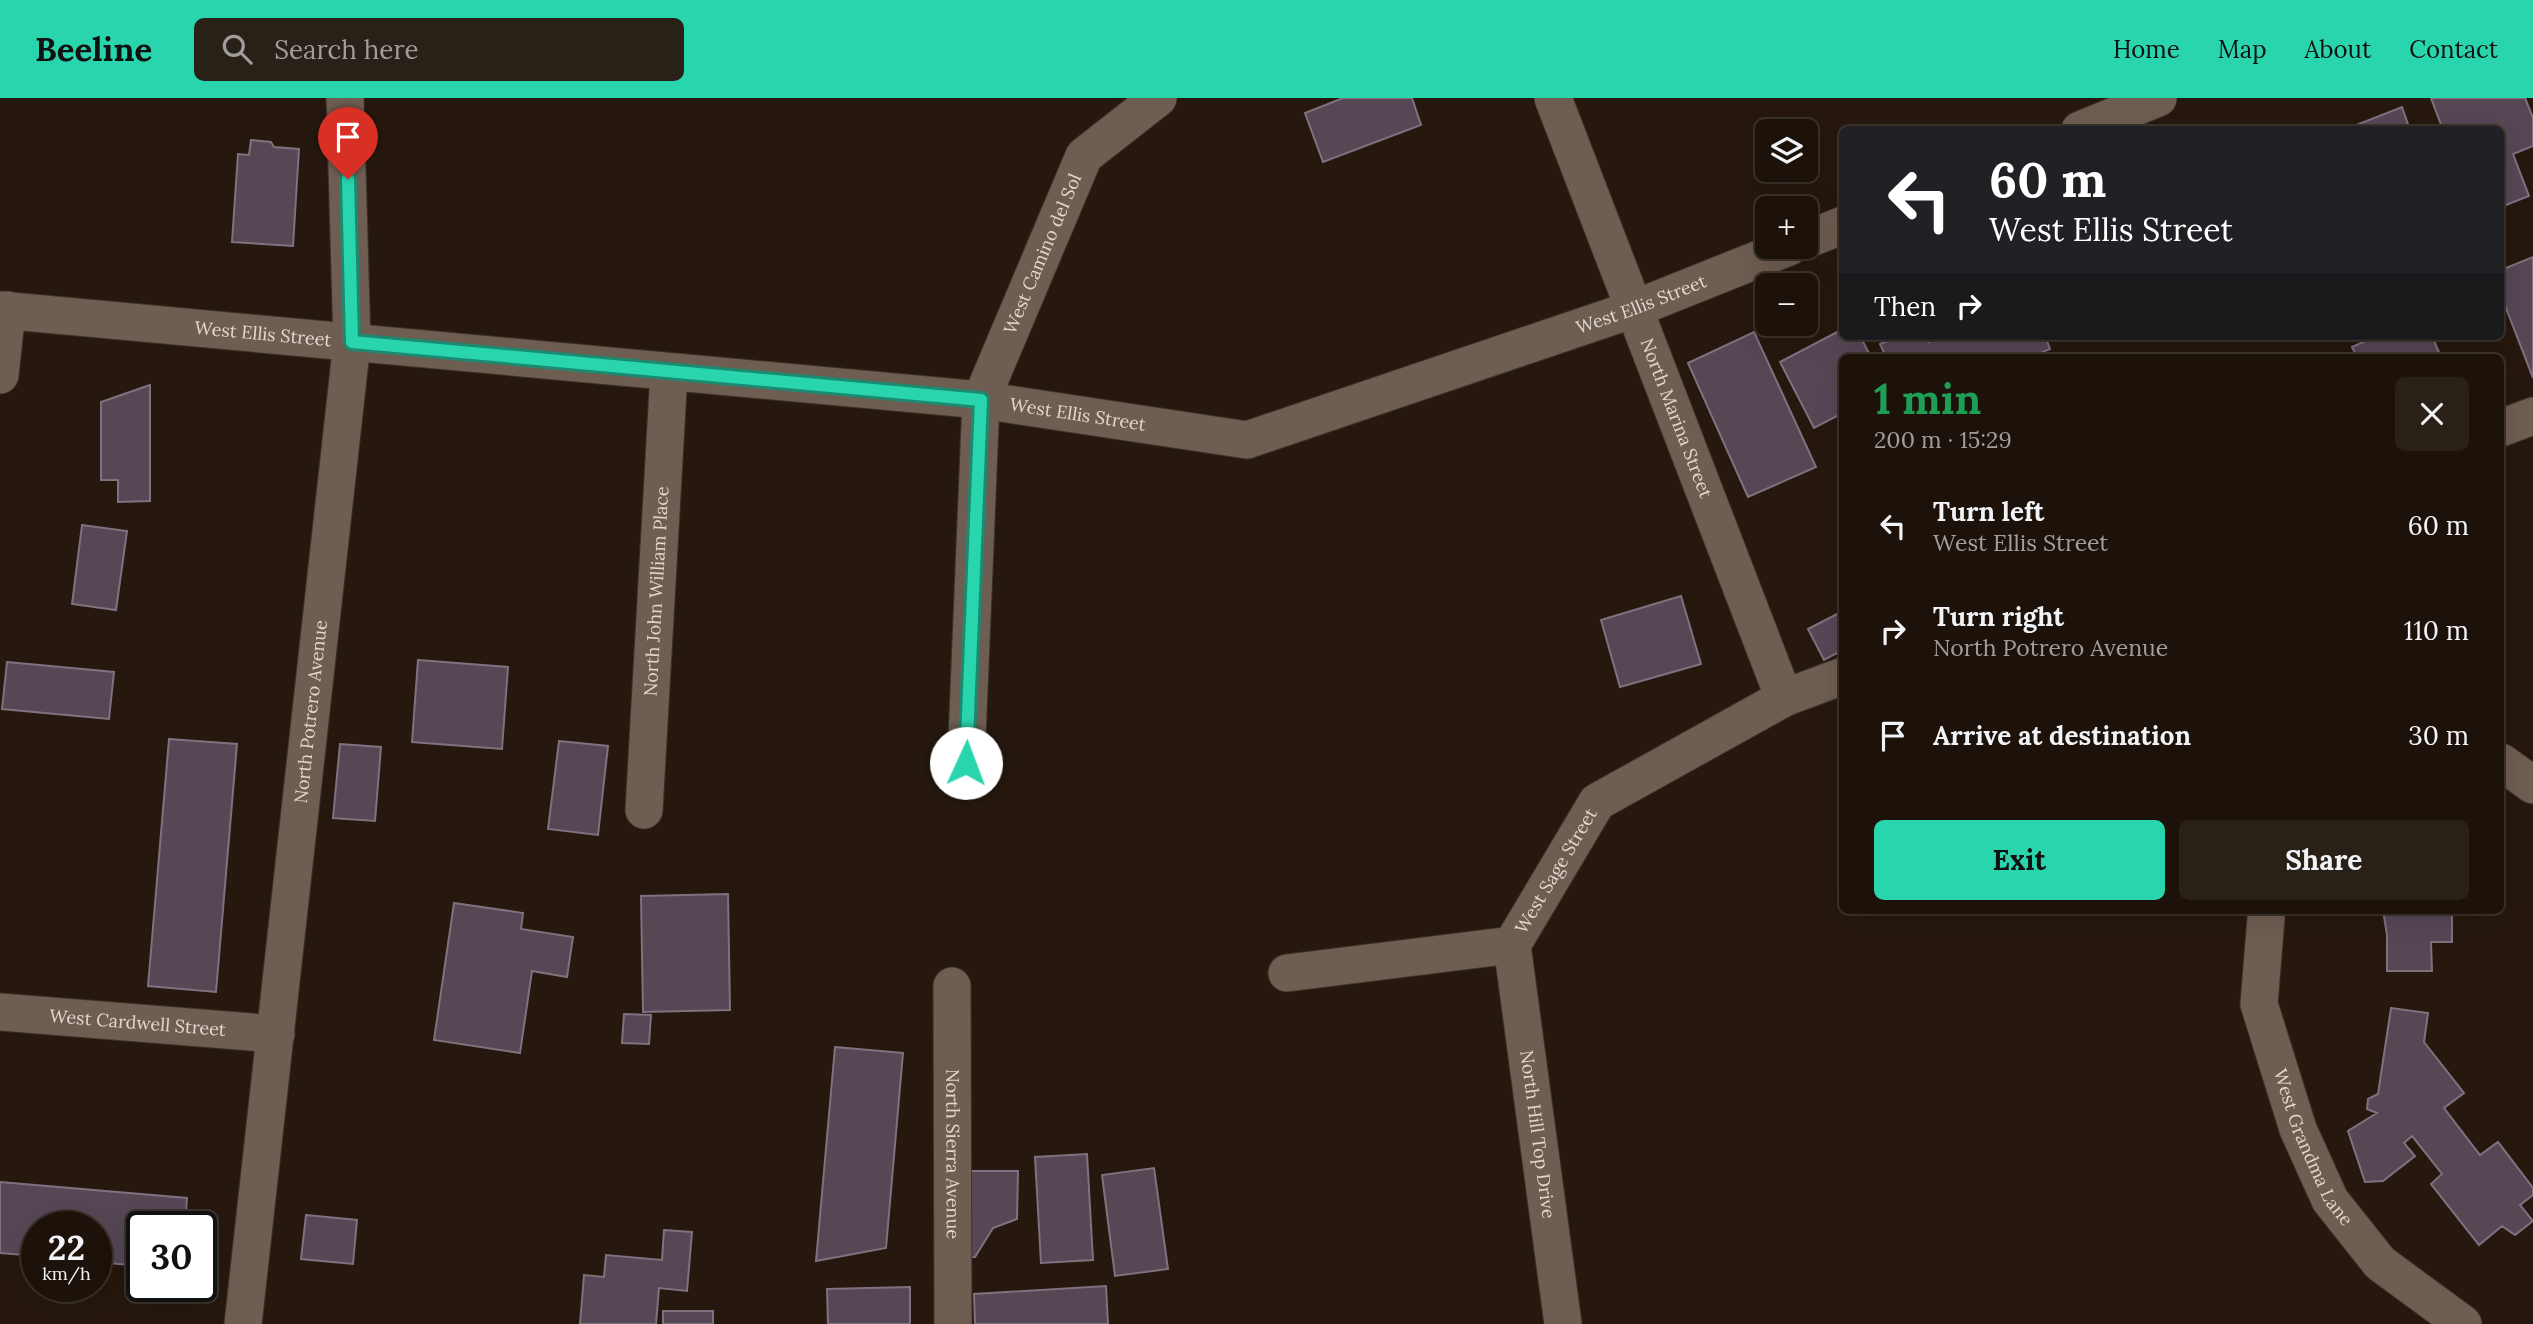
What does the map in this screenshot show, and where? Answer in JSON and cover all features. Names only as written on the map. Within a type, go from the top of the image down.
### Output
[{"type":"street","name":"North Potrero Avenue","points":[[243,1324],[352,342],[345,98]]},
{"type":"street","name":"West Camino del Sol","points":[[981,400],[1084,156],[1158,98]]},
{"type":"street","name":"North Marina Street","points":[[1553,98],[1784,698]]},
{"type":"street","points":[[2090,126],[2158,98]]},
{"type":"street","points":[[1818,235],[1839,227]]},
{"type":"street","name":"West Ellis Street","points":[[3,310],[981,400],[1247,440],[1634,309],[1759,259]]},
{"type":"street","points":[[0,375],[3,310]]},
{"type":"street","name":"North John William Place","points":[[644,810],[669,372]]},
{"type":"street","points":[[966,763],[981,400]]},
{"type":"street","points":[[2504,427],[2533,416]]},
{"type":"street","name":"West Sage Street","points":[[1287,973],[1512,945],[1597,802],[1784,698],[1839,677]]},
{"type":"street","points":[[2504,764],[2533,785]]},
{"type":"street","name":"West Grandma Lane","points":[[2266,918],[2259,1004],[2298,1129],[2330,1200],[2380,1263],[2463,1324]]},
{"type":"street","name":"North Hill Top Drive","points":[[1512,945],[1563,1324]]},
{"type":"street","name":"North Sierra Avenue","points":[[952,986],[953,1324]]},
{"type":"street","name":"West Cardwell Street","points":[[0,1012],[276,1034]]},
{"type":"building","points":[[1343,98],[1412,98],[1421,125],[1323,162],[1305,113]]},
{"type":"building","points":[[2431,98],[2525,98],[2533,118],[2533,146],[2513,154],[2529,196],[2504,206],[2504,126],[2442,126]]},
{"type":"building","points":[[2402,107],[2409,126],[2354,126]]},
{"type":"building","points":[[251,140],[271,142],[274,147],[299,149],[293,246],[232,242],[238,154],[249,155]]},
{"type":"building","points":[[2533,257],[2533,378],[2504,303],[2504,269]]},
{"type":"building","points":[[1839,331],[1839,340],[1862,340],[1869,354],[1839,354],[1839,415],[1814,428],[1780,362]]},
{"type":"building","points":[[1754,332],[1816,467],[1748,497],[1688,363]]},
{"type":"building","points":[[1890,340],[2047,340],[2050,349],[2038,354],[1885,354],[1880,344]]},
{"type":"building","points":[[2367,340],[2434,340],[2440,354],[2356,354],[2352,347]]},
{"type":"building","points":[[150,385],[150,501],[118,502],[118,480],[101,480],[101,402]]},
{"type":"building","points":[[82,525],[127,531],[116,610],[72,604]]},
{"type":"building","points":[[1681,596],[1701,664],[1620,687],[1601,620]]},
{"type":"building","points":[[1839,613],[1839,652],[1824,660],[1808,629]]},
{"type":"building","points":[[418,660],[508,667],[502,749],[412,742]]},
{"type":"building","points":[[7,662],[114,672],[109,719],[2,709]]},
{"type":"building","points":[[169,739],[237,744],[216,992],[148,986]]},
{"type":"building","points":[[559,741],[608,746],[598,835],[548,829]]},
{"type":"building","points":[[340,744],[381,747],[375,821],[333,818]]},
{"type":"building","points":[[728,894],[730,1010],[643,1012],[641,896]]},
{"type":"building","points":[[454,903],[523,913],[521,929],[573,937],[567,977],[532,971],[520,1053],[434,1040]]},
{"type":"building","points":[[2384,914],[2452,914],[2452,942],[2431,942],[2432,971],[2387,971],[2387,935]]},
{"type":"building","points":[[2391,1008],[2428,1013],[2424,1042],[2464,1093],[2444,1108],[2480,1155],[2498,1142],[2533,1188],[2533,1195],[2520,1205],[2533,1221],[2515,1235],[2502,1226],[2479,1245],[2431,1184],[2442,1174],[2412,1136],[2404,1143],[2415,1156],[2383,1181],[2365,1182],[2348,1131],[2377,1113],[2367,1109],[2368,1099],[2378,1094]]},
{"type":"building","points":[[624,1014],[651,1015],[649,1044],[622,1043]]},
{"type":"building","points":[[835,1047],[903,1053],[886,1248],[816,1261]]},
{"type":"building","points":[[1087,1154],[1093,1260],[1041,1263],[1035,1157]]},
{"type":"building","points":[[1154,1168],[1168,1269],[1115,1276],[1102,1175]]},
{"type":"building","points":[[966,1171],[1018,1171],[1017,1219],[993,1228],[975,1257],[964,1258]]},
{"type":"building","points":[[0,1182],[187,1198],[186,1211],[126,1211],[126,1265],[112,1263],[112,1211],[21,1211],[21,1255],[0,1253]]},
{"type":"building","points":[[306,1215],[357,1220],[353,1264],[301,1259]]},
{"type":"building","points":[[664,1230],[692,1232],[687,1291],[659,1288],[656,1324],[580,1324],[584,1275],[604,1277],[606,1255],[662,1260]]},
{"type":"building","points":[[1106,1286],[1108,1324],[975,1324],[974,1294]]},
{"type":"building","points":[[910,1287],[910,1324],[828,1324],[827,1289]]},
{"type":"building","points":[[663,1311],[713,1311],[713,1324],[663,1324]]},
{"type":"route","points":[[348,179],[352,342],[981,400],[966,763]]}]
